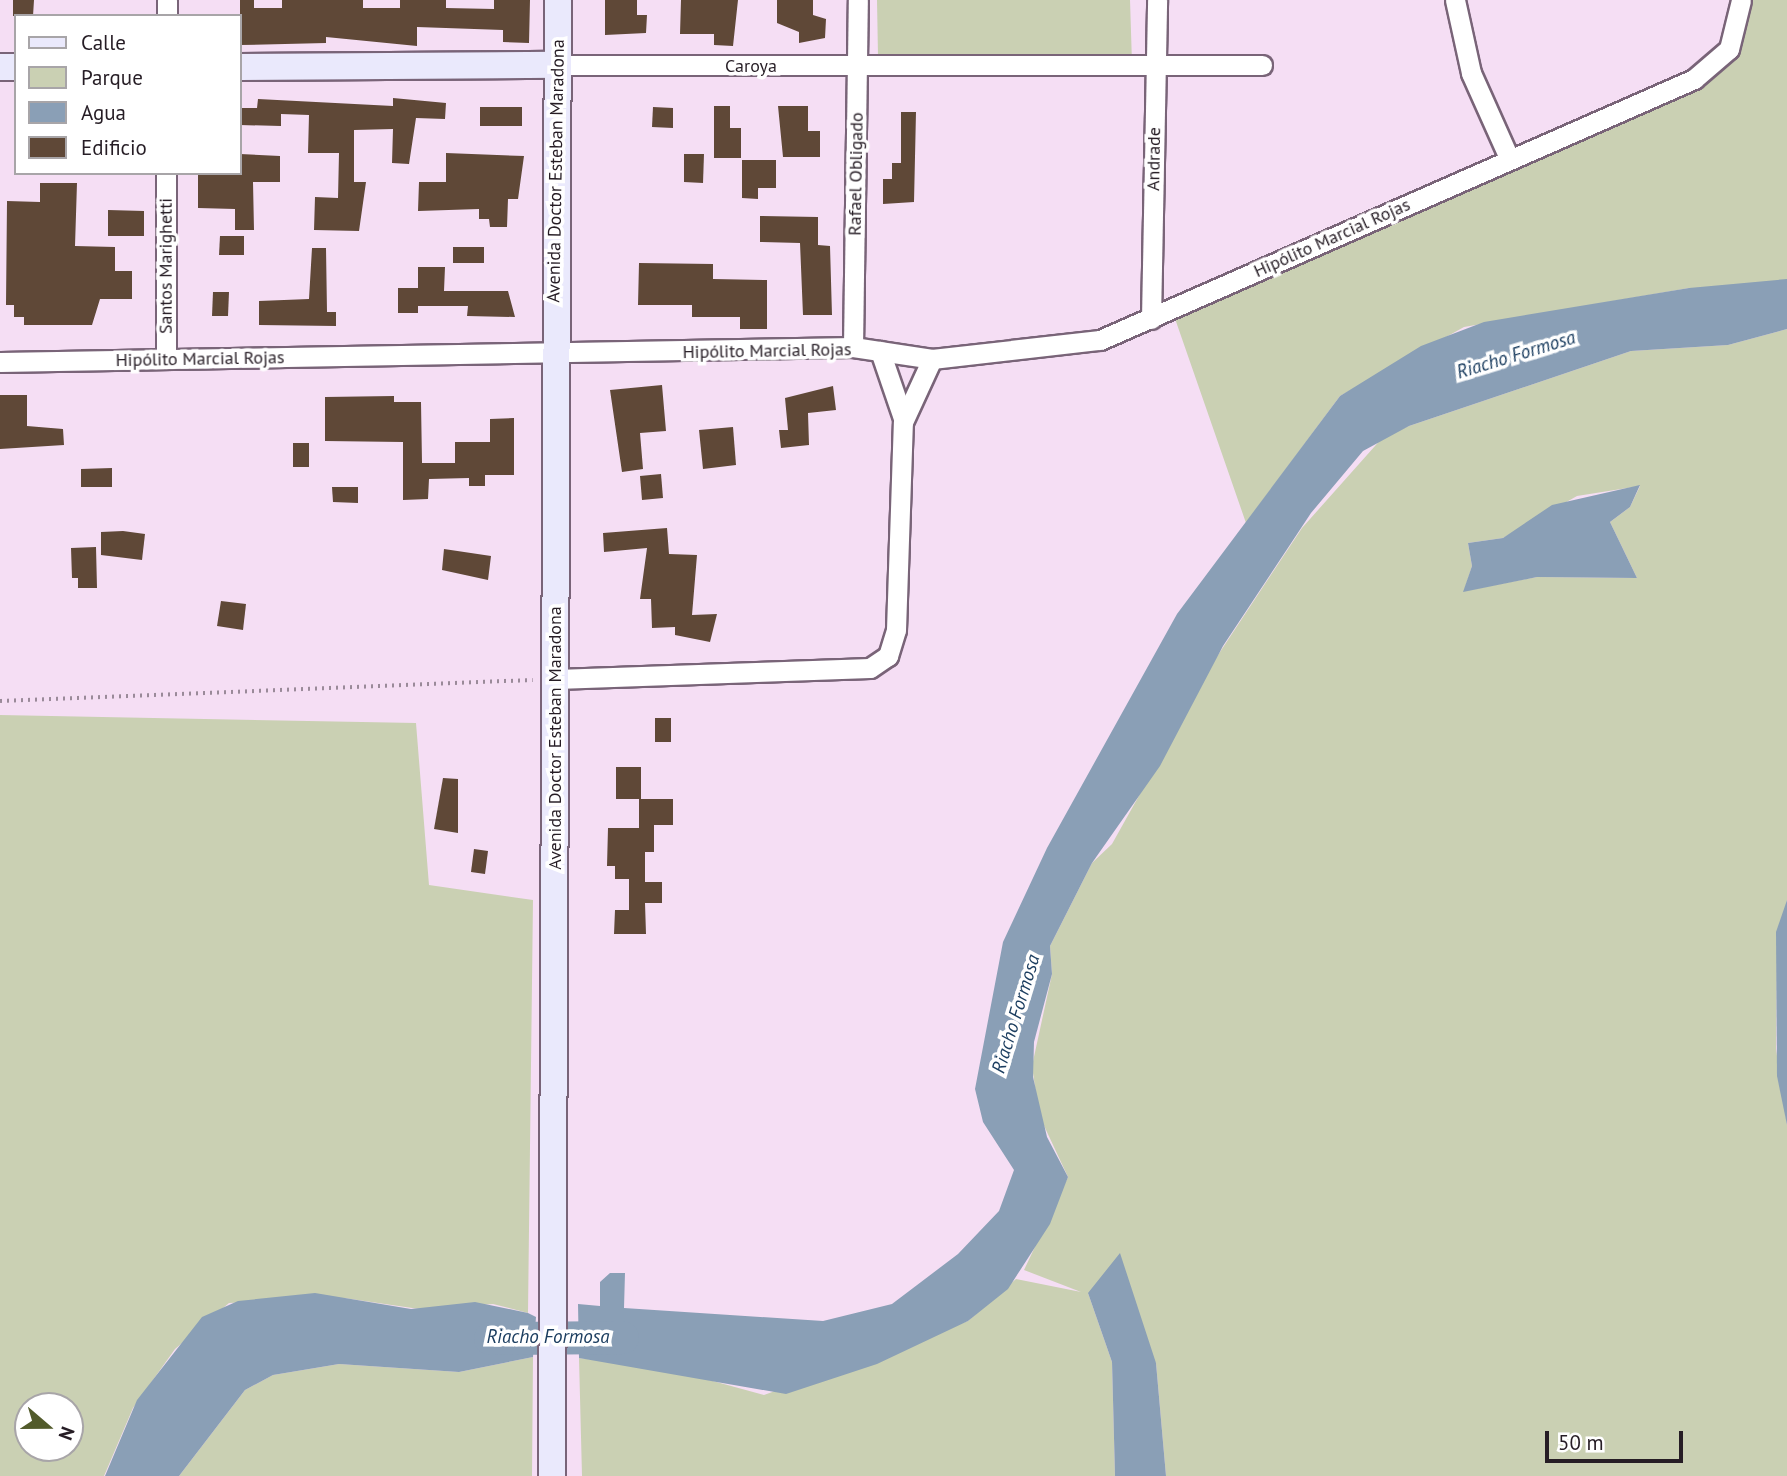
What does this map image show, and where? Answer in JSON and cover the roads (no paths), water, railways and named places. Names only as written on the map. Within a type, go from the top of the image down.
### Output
[{"type":"main road","name":"Avenida Doctor Esteban Maradona","points":[[552,1476],[556,680],[553,356],[558,0]]},
{"type":"main road","name":"Caroya","points":[[242,67],[558,65]]},
{"type":"street","name":"Rafael Obligado","points":[[853,347],[858,0]]},
{"type":"street","name":"Andrade","points":[[1151,319],[1157,0]]},
{"type":"street","points":[[1455,0],[1471,73],[1509,158]]},
{"type":"street","name":"Hipólito Marcial Rojas","points":[[0,362],[553,356],[853,347],[932,359],[1100,340],[1694,79],[1729,49],[1742,20],[1741,0]]},
{"type":"street","name":"Caroya","points":[[558,65],[1262,65]]},
{"type":"street","name":"Santos Marighetti","points":[[166,175],[166,359]]},
{"type":"street","points":[[556,680],[870,668],[888,656],[896,630],[904,422],[880,351]]},
{"type":"street","points":[[904,422],[932,359]]},
{"type":"water","points":[[1787,279],[1787,329],[1728,345],[1631,351],[1409,426],[1363,451],[1311,513],[1223,646],[1160,766],[1092,863],[1050,946],[1052,974],[1034,1042],[1033,1077],[1047,1137],[1068,1177],[1050,1224],[1008,1289],[968,1321],[877,1364],[786,1394],[579,1358],[578,1304],[600,1306],[600,1282],[610,1273],[625,1273],[624,1308],[823,1321],[892,1304],[958,1254],[999,1211],[1014,1170],[983,1122],[975,1089],[1003,942],[1047,848],[1177,614],[1340,396],[1421,346],[1484,322],[1689,288]]},
{"type":"water","points":[[1640,485],[1630,507],[1610,522],[1637,578],[1537,577],[1463,592],[1472,566],[1468,543],[1503,538],[1552,505]]},
{"type":"water","points":[[1787,900],[1787,1125],[1777,1076],[1776,932]]},
{"type":"water","points":[[1120,1253],[1156,1363],[1166,1476],[1115,1476],[1112,1362],[1088,1293]]},
{"type":"water","points":[[315,1293],[411,1309],[475,1302],[528,1313],[536,1317],[533,1357],[459,1372],[339,1364],[273,1375],[245,1390],[179,1476],[105,1476],[137,1400],[202,1317],[238,1301]]},
{"type":"waterway","name":"Riacho Formosa","points":[[490,1338],[622,1337]]}]
